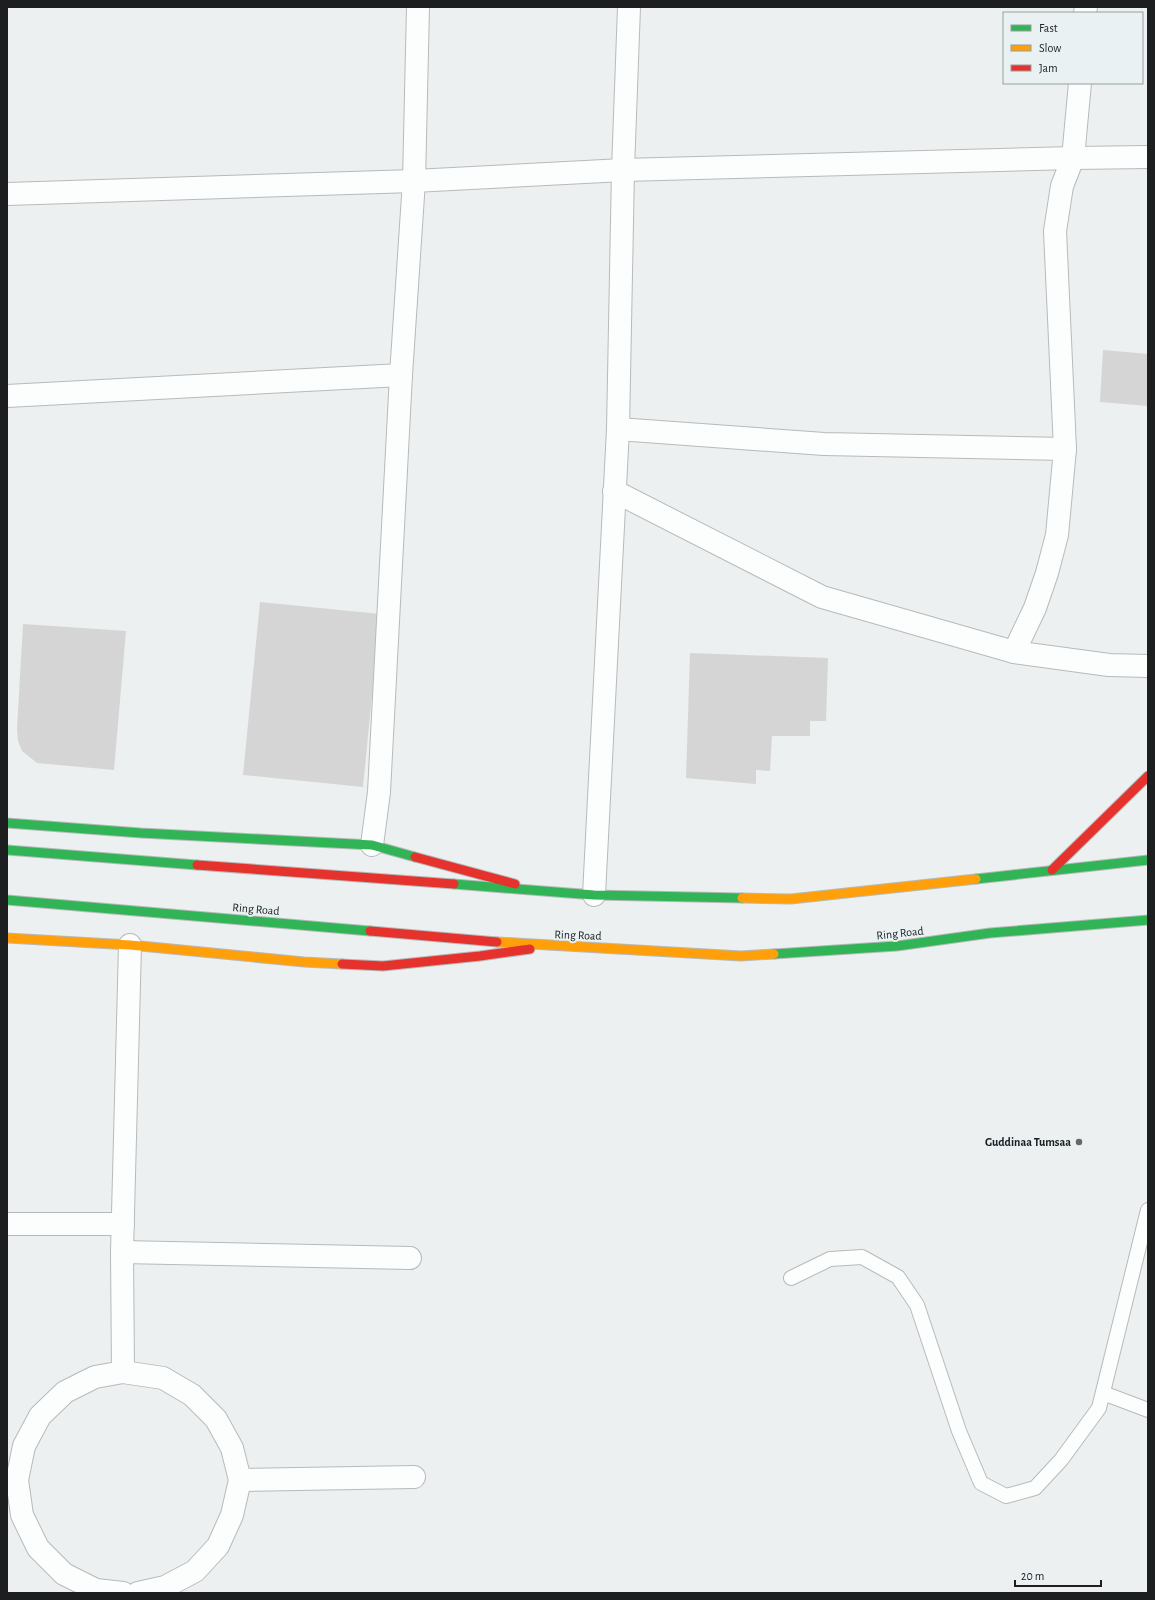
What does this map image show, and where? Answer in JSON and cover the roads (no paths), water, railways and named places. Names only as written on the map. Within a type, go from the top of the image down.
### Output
[{"type":"main road","points":[[1052,870],[1148,776]]},
{"type":"main road","points":[[7,823],[141,833],[372,845],[535,890]]},
{"type":"main road","points":[[7,850],[594,895],[791,899],[1148,860]]},
{"type":"main road","name":"Ring Road","points":[[7,900],[493,942],[741,956],[897,946],[990,933],[1145,921]]},
{"type":"main road","points":[[7,938],[130,945],[304,962],[383,966],[480,956],[554,946]]},
{"type":"street","points":[[372,845],[378,792],[401,375],[414,181],[418,7]]},
{"type":"street","points":[[594,895],[618,429],[623,170],[629,7]]},
{"type":"street","points":[[1014,652],[1035,608],[1047,573],[1057,535],[1065,449],[1055,231],[1062,186],[1073,158],[1080,84]]},
{"type":"street","points":[[7,194],[414,181],[623,170],[1148,157]]},
{"type":"street","points":[[7,396],[401,375]]},
{"type":"street","points":[[618,429],[824,444],[1065,449]]},
{"type":"street","points":[[614,491],[822,597],[1014,652],[1109,665],[1148,666]]},
{"type":"street","points":[[122,1372],[122,1252],[130,945]]},
{"type":"street","points":[[7,1224],[123,1224]]},
{"type":"street","points":[[122,1252],[410,1258]]},
{"type":"street","points":[[123,1593],[96,1590],[64,1574],[38,1548],[22,1516],[12,1479],[24,1446],[40,1416],[65,1392],[95,1377],[122,1372],[163,1378],[192,1394],[216,1418],[232,1448],[240,1480],[232,1515],[218,1546],[195,1571],[165,1587],[138,1593]]},
{"type":"street","points":[[240,1480],[414,1477]]},
{"type":"lane","points":[[791,1278],[830,1259],[862,1257],[898,1277],[917,1305],[959,1430],[981,1483],[1006,1496],[1035,1488],[1061,1460],[1099,1408],[1148,1210]]},
{"type":"lane","points":[[1103,1394],[1148,1410]]},
{"type":"place","name":"Guddinaa Tumsaa","points":[[1079,1142]]}]
